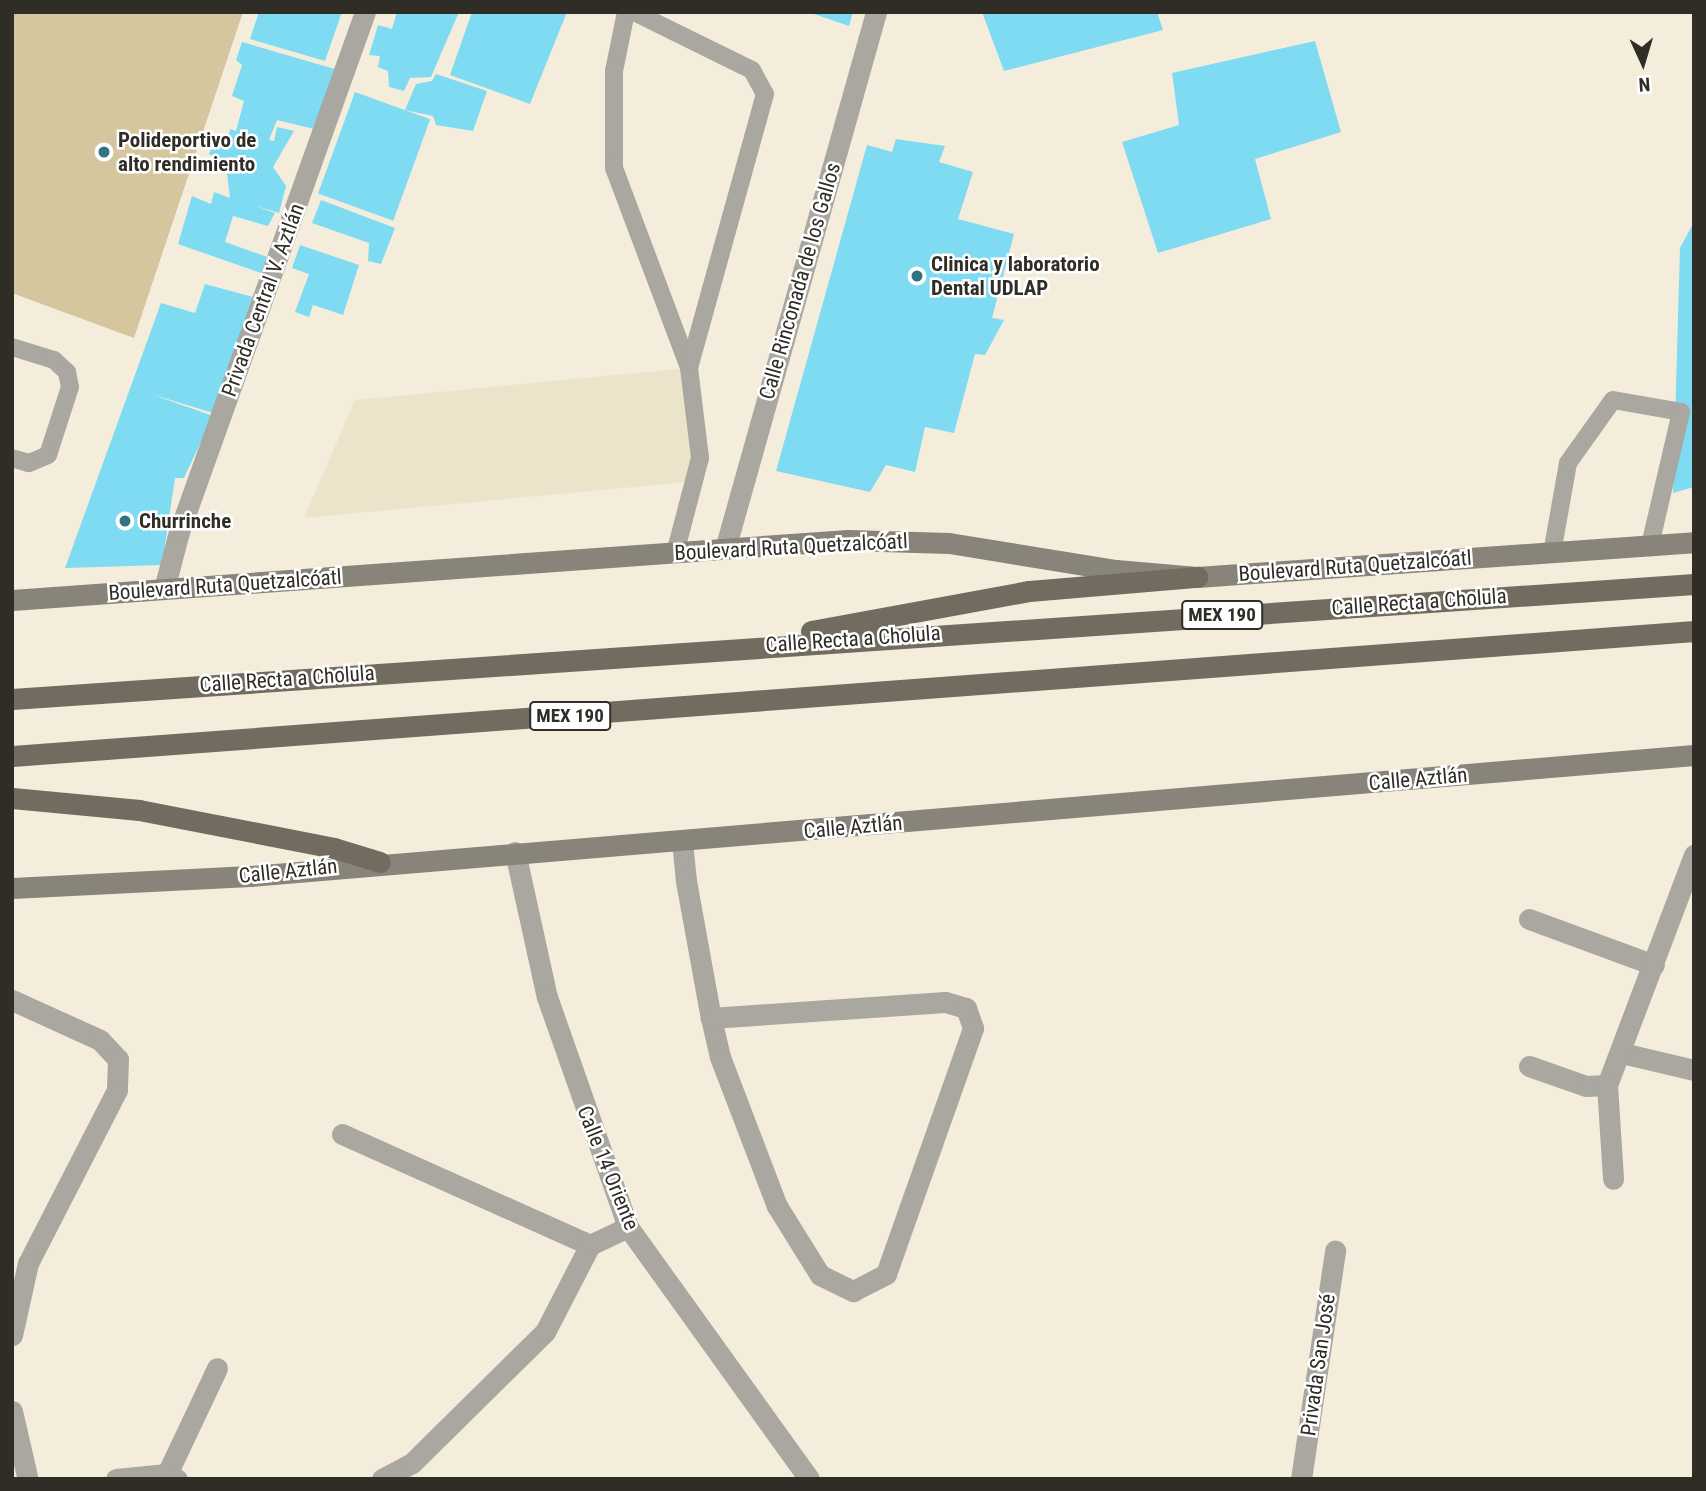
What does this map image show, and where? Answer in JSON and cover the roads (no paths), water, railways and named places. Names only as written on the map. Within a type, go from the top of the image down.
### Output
[{"type":"main road","name":"Boulevard Ruta Quetzalcóatl","points":[[17,597],[848,540],[949,543],[1116,570],[1197,577],[1694,542]]},
{"type":"main road","points":[[751,645],[946,604],[1197,577]]},
{"type":"main road","name":"Calle Recta a Cholula","points":[[12,699],[751,645],[1694,584]]},
{"type":"main road","name":"MEX 190","points":[[12,756],[1128,676],[1694,631]]},
{"type":"main road","name":"Calle Aztlán","points":[[12,888],[250,876],[380,862],[682,841],[1694,755]]},
{"type":"main road","points":[[12,798],[139,810],[334,848],[380,862]]},
{"type":"street","name":"Privada Central V. Aztlán","points":[[164,589],[179,531],[366,12]]},
{"type":"street","name":"Calle Rinconada de los Gallos","points":[[725,549],[876,12]]},
{"type":"street","points":[[682,841],[712,1018],[720,1056],[777,1206],[820,1275],[853,1291],[886,1275],[973,1028],[966,1008],[945,1002],[712,1018]]},
{"type":"street","name":"Calle 14 Oriente","points":[[514,852],[547,997],[628,1227],[809,1479]]},
{"type":"street","points":[[1613,1179],[1607,1085],[1622,1054],[1654,965],[1687,895],[1694,855]]},
{"type":"street","points":[[1529,919],[1654,965]]},
{"type":"street","points":[[12,1000],[100,1040],[118,1059],[117,1090],[28,1263],[12,1335]]},
{"type":"street","points":[[1622,1054],[1694,1070]]},
{"type":"street","points":[[1529,1066],[1587,1086],[1607,1085]]},
{"type":"street","points":[[342,1134],[590,1245]]},
{"type":"street","points":[[382,1479],[412,1463],[545,1332],[590,1245],[628,1227]]},
{"type":"street","name":"Privada San José","points":[[1301,1479],[1335,1251]]},
{"type":"street","points":[[116,1479],[172,1476],[217,1368]]},
{"type":"street","points":[[12,1411],[30,1478]]},
{"type":"lane","points":[[626,12],[614,71],[614,168],[688,368],[700,458],[675,553]]},
{"type":"lane","points":[[634,12],[752,71],[765,94],[688,368]]},
{"type":"lane","points":[[12,347],[54,360],[67,372],[70,387],[48,455],[29,463],[12,458]]},
{"type":"lane","points":[[1552,552],[1568,463],[1613,400],[1681,411],[1650,545]]},
{"type":"place","name":"Polideportivo de alto rendimiento","points":[[104,152]]},
{"type":"place","name":"Clinica y laboratorio Dental UDLAP","points":[[917,276]]},
{"type":"place","name":"Churrinche","points":[[125,521]]}]
